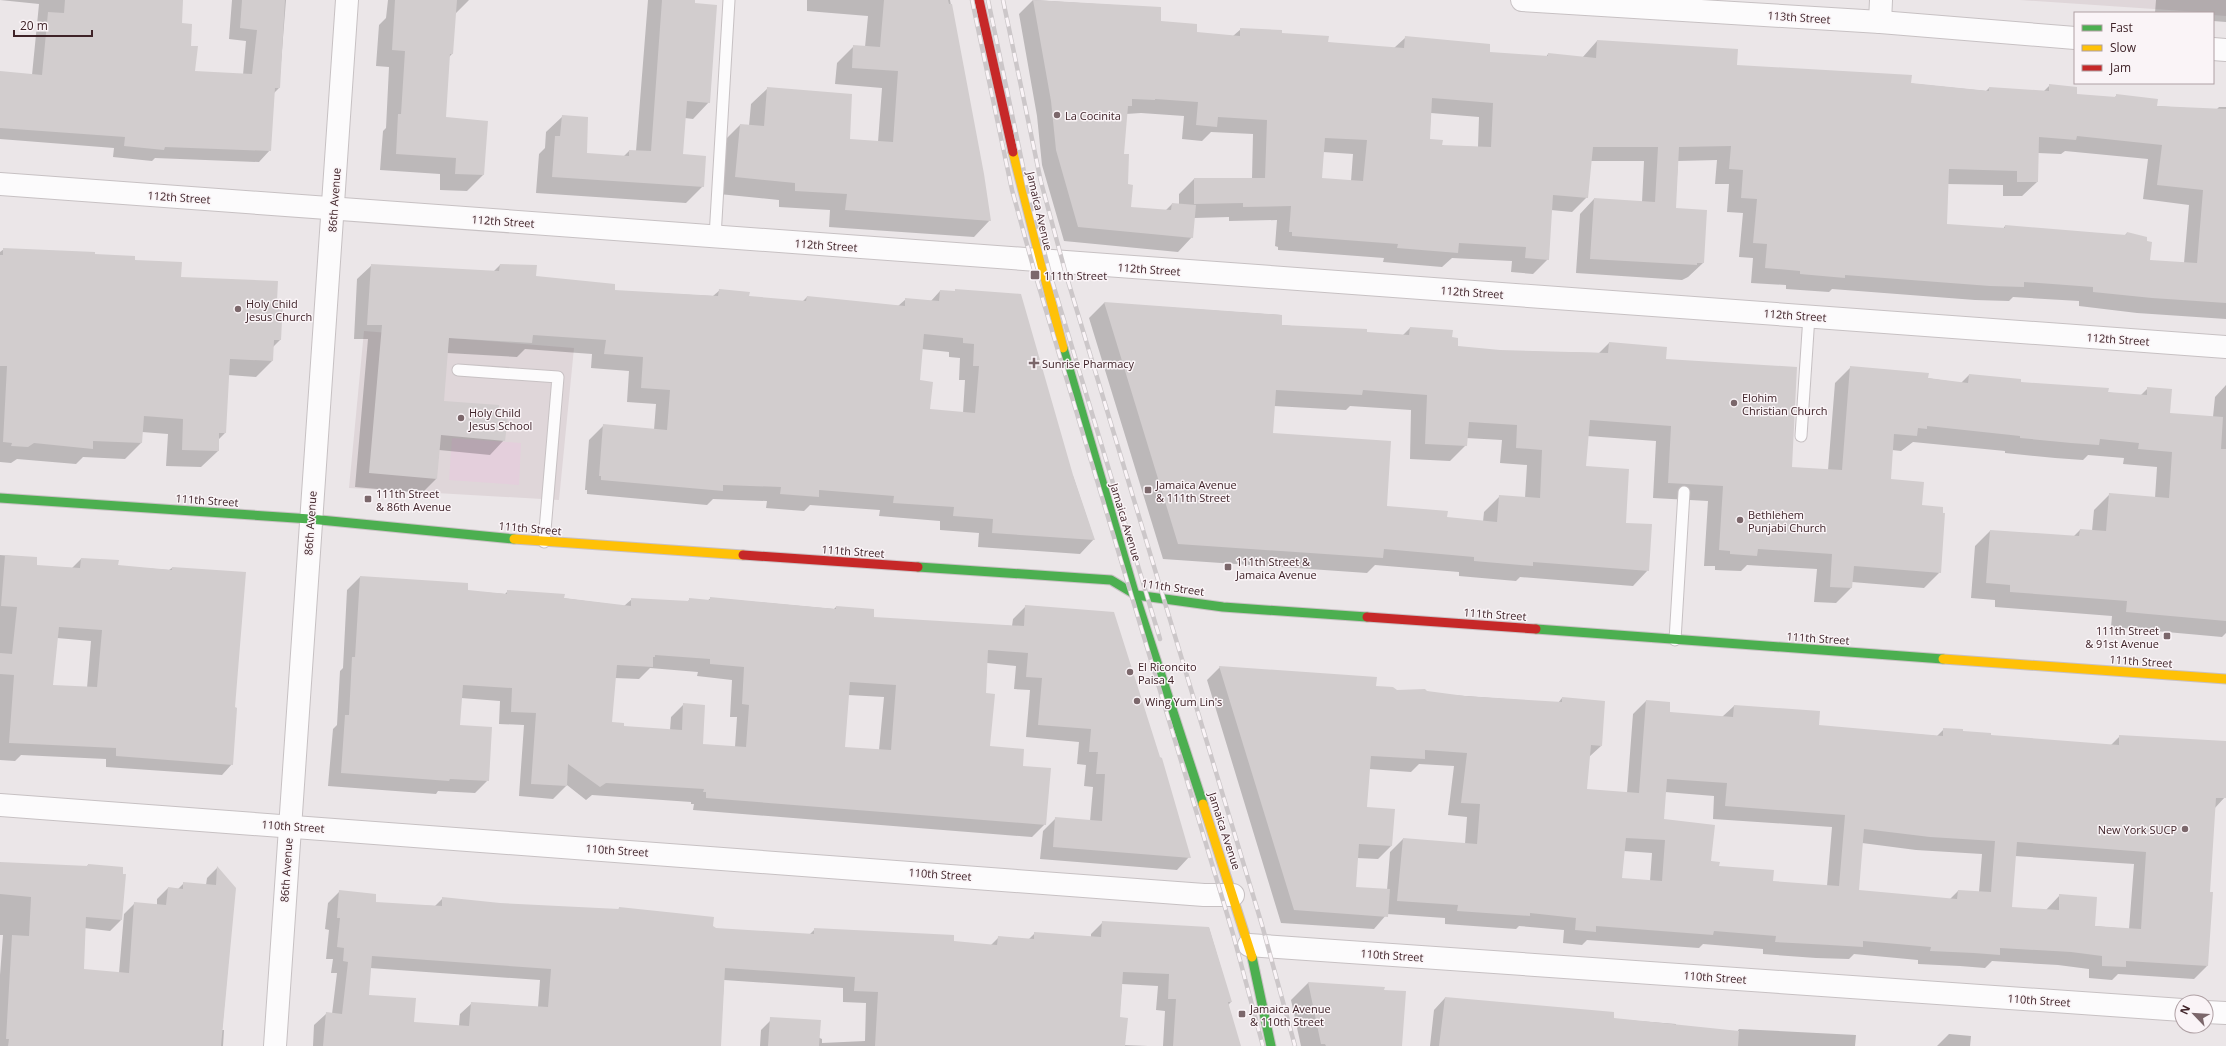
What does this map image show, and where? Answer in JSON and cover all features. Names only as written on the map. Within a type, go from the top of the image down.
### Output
[{"type":"street","name":"86th Avenue","points":[[275,1046],[310,519],[334,208],[347,0]]},
{"type":"street","name":"Jamaica Avenue","points":[[978,0],[1039,261],[1103,490],[1249,945],[1271,1046]]},
{"type":"street","name":"113th Street","points":[[1522,0],[1880,22],[2074,38]]},
{"type":"street","points":[[1880,22],[1881,0]]},
{"type":"street","points":[[2214,48],[2226,50]]},
{"type":"street","name":"112th Street","points":[[0,184],[2226,347]]},
{"type":"street","name":"111th Street","points":[[0,498],[310,519],[544,542],[1111,580],[1136,595],[1224,607],[2226,679]]},
{"type":"street","name":"110th Street","points":[[0,805],[1204,895],[1233,894]]},
{"type":"street","name":"110th Street","points":[[1249,945],[2174,1009]]},
{"type":"street","points":[[2214,1012],[2226,1013]]},
{"type":"lane","points":[[715,237],[729,0]]},
{"type":"lane","points":[[1801,436],[1808,316]]},
{"type":"lane","points":[[458,370],[558,377],[544,542]]},
{"type":"lane","points":[[1675,640],[1684,492]]},
{"type":"shaded area","points":[[2020,0],[2226,0],[2226,16],[2214,15],[2214,12]]},
{"type":"shaded area","name":"Holy Child Jesus School","points":[[364,331],[574,348],[559,500],[349,488]]},
{"type":"shaded area","points":[[452,438],[521,443],[519,485],[449,480]]},
{"type":"building","points":[[65,0],[183,0],[182,23],[192,24],[191,46],[198,46],[195,71],[252,74],[257,30],[240,28],[242,0],[285,0],[280,88],[275,88],[271,151],[165,147],[164,150],[124,146],[125,137],[0,128],[0,71],[42,75],[48,12],[64,13]]},
{"type":"building","points":[[395,0],[457,0],[453,54],[450,54],[446,117],[488,121],[484,175],[455,174],[456,158],[396,154],[398,114],[401,114],[405,51],[392,50]]},
{"type":"building","points":[[662,0],[695,0],[695,3],[717,5],[710,103],[687,101],[683,154],[706,156],[704,187],[552,177],[555,136],[560,136],[562,115],[588,117],[587,153],[629,156],[629,150],[651,151]]},
{"type":"building","points":[[884,0],[948,0],[949,4],[952,4],[984,174],[991,221],[845,210],[847,194],[795,191],[795,183],[735,177],[740,124],[764,126],[767,87],[852,94],[850,139],[893,142],[898,71],[852,68],[853,45],[880,47]]},
{"type":"building","points":[[1033,0],[1161,7],[1161,21],[1197,24],[1197,32],[1240,36],[1240,28],[1282,30],[1282,33],[1329,36],[1328,42],[1404,48],[1405,36],[1490,44],[1490,52],[1548,56],[1548,53],[1596,58],[1597,40],[1738,49],[1737,65],[1912,75],[1911,83],[1989,91],[1989,87],[2049,91],[2049,84],[2077,87],[2077,94],[2116,97],[2116,94],[2158,99],[2157,106],[2226,109],[2226,303],[2093,292],[2093,287],[2024,282],[2024,287],[1990,286],[1845,275],[1845,278],[1800,274],[1800,271],[1765,268],[1767,244],[1753,243],[1757,199],[1741,198],[1743,170],[1729,169],[1731,146],[1679,147],[1676,208],[1707,210],[1704,263],[1697,263],[1697,265],[1590,259],[1594,198],[1655,202],[1658,147],[1593,147],[1588,198],[1553,195],[1549,260],[1525,258],[1526,247],[1459,243],[1458,253],[1397,248],[1398,244],[1292,236],[1292,232],[1289,232],[1291,206],[1243,207],[1243,203],[1194,204],[1194,178],[1265,178],[1267,120],[1218,117],[1217,127],[1196,125],[1198,102],[1155,99],[1132,99],[1132,106],[1128,106],[1124,154],[1129,154],[1128,184],[1133,185],[1131,207],[1171,210],[1172,203],[1196,205],[1193,238],[1078,227],[1056,150],[1051,101]],"holes":[[[1432,98],[1493,103],[1491,147],[1442,145],[1443,140],[1430,139]],[[2077,136],[2162,145],[2157,185],[2203,190],[2197,263],[2150,260],[2152,242],[2147,241],[2147,237],[2127,232],[2126,235],[2005,225],[2005,228],[1947,224],[1949,169],[2017,171],[2017,182],[2038,182],[2039,137],[2076,140]],[[1325,138],[1367,140],[1363,181],[1322,178]]]},
{"type":"building","points":[[3,248],[95,252],[95,254],[135,256],[135,260],[182,262],[181,277],[278,281],[277,301],[283,301],[281,340],[274,340],[273,361],[230,359],[226,433],[219,433],[219,451],[182,450],[183,419],[144,416],[142,443],[93,441],[93,449],[34,443],[28,447],[11,446],[12,443],[3,442],[7,366],[0,366],[0,255],[3,255]]},
{"type":"building","points":[[371,264],[499,271],[500,264],[537,265],[536,276],[615,284],[615,290],[718,296],[719,289],[750,292],[749,296],[806,301],[807,296],[905,306],[905,298],[939,301],[940,290],[955,291],[955,289],[1021,294],[1073,475],[1095,540],[992,533],[993,519],[953,516],[954,507],[893,503],[894,496],[819,490],[819,497],[780,494],[781,487],[723,485],[723,491],[601,480],[601,476],[599,476],[603,424],[667,430],[670,390],[641,388],[643,357],[604,354],[606,340],[533,335],[532,343],[449,338],[444,401],[499,405],[499,415],[508,416],[505,441],[441,435],[437,479],[369,473],[382,325],[367,325]],"holes":[[[924,334],[963,338],[963,343],[974,344],[973,366],[979,366],[975,413],[930,409],[933,382],[920,380]]]},
{"type":"building","points":[[1104,302],[1282,315],[1282,325],[1367,329],[1367,332],[1409,335],[1410,327],[1453,330],[1452,337],[1458,338],[1458,346],[1500,350],[1608,353],[1609,342],[1667,347],[1666,359],[1797,367],[1792,467],[1842,470],[1850,366],[1929,373],[1928,378],[1968,383],[1969,374],[2021,379],[2021,382],[2109,388],[2108,392],[2147,395],[2147,387],[2172,389],[2170,413],[2223,417],[2221,449],[2226,449],[2226,621],[2126,612],[2127,601],[2010,592],[2010,585],[1986,583],[1990,530],[2079,536],[2080,529],[2106,531],[2109,493],[2169,498],[2172,452],[2138,449],[2139,443],[2100,439],[2099,445],[2071,443],[1927,426],[1927,429],[1918,428],[1917,436],[1894,434],[1891,479],[1924,482],[1922,505],[1943,507],[1943,513],[1945,513],[1941,573],[1854,566],[1852,588],[1830,587],[1832,554],[1758,549],[1757,556],[1730,554],[1730,551],[1719,550],[1723,486],[1668,483],[1671,426],[1590,420],[1586,466],[1629,469],[1626,523],[1652,524],[1649,571],[1533,562],[1533,566],[1474,561],[1474,557],[1384,549],[1383,558],[1178,544]],"holes":[[[1276,390],[1362,395],[1363,390],[1427,395],[1425,444],[1467,446],[1469,422],[1517,425],[1516,448],[1542,450],[1540,498],[1499,495],[1497,522],[1447,517],[1448,511],[1387,506],[1391,441],[1273,433]]]},
{"type":"building","points":[[5,555],[37,557],[37,565],[80,568],[81,558],[119,560],[118,565],[172,570],[172,567],[246,572],[235,707],[237,708],[233,765],[116,756],[116,748],[9,743],[14,675],[0,674],[0,653],[12,654],[17,607],[1,606]],"holes":[[[59,627],[102,630],[97,687],[53,685]]]},
{"type":"building","points":[[360,576],[468,583],[468,590],[507,594],[507,590],[565,594],[564,598],[631,606],[631,598],[689,601],[689,598],[710,600],[710,597],[836,609],[836,606],[874,609],[874,617],[1024,626],[1025,605],[1114,612],[1160,757],[1162,758],[1191,858],[1053,847],[1055,817],[1102,821],[1105,774],[1096,774],[1098,752],[1089,752],[1091,729],[1038,725],[1042,678],[1026,677],[1028,653],[988,650],[986,693],[995,694],[990,746],[1024,749],[1023,766],[1051,768],[1046,825],[706,798],[706,792],[703,792],[704,789],[606,783],[600,787],[568,764],[567,786],[531,784],[536,713],[511,712],[512,688],[463,685],[460,725],[492,727],[489,781],[450,779],[449,781],[341,773],[345,715],[349,715],[352,657],[355,657]],"holes":[[[655,655],[710,659],[710,664],[744,667],[742,704],[749,705],[746,747],[703,744],[705,705],[683,703],[682,730],[624,726],[624,723],[612,722],[617,665],[653,667],[653,657],[655,657]],[[850,682],[896,685],[891,750],[845,747]]]},
{"type":"building","points":[[1219,666],[1377,677],[1376,686],[1393,687],[1397,690],[1425,689],[1427,691],[1465,696],[1562,702],[1562,697],[1605,701],[1602,746],[1591,745],[1587,789],[1639,793],[1646,700],[1670,702],[1670,712],[1733,717],[1734,705],[1820,711],[1819,725],[1943,736],[1943,728],[1991,733],[1991,735],[2119,745],[2119,735],[2226,741],[2226,798],[2216,798],[2210,892],[2213,892],[2208,966],[2126,961],[2126,967],[2102,966],[2102,956],[2071,952],[2000,948],[2000,955],[1930,951],[1931,947],[1863,941],[1863,947],[1775,942],[1776,936],[1714,931],[1713,935],[1596,926],[1596,932],[1575,930],[1576,918],[1530,913],[1530,916],[1457,911],[1458,905],[1397,901],[1403,838],[1477,844],[1480,804],[1461,803],[1467,753],[1425,750],[1425,759],[1371,756],[1367,807],[1395,809],[1392,846],[1359,844],[1356,887],[1390,889],[1388,917],[1294,910]],"holes":[[[1667,779],[1727,783],[1725,806],[1845,815],[1839,886],[1773,881],[1774,870],[1719,866],[1720,862],[1711,861],[1715,825],[1664,819]],[[1864,829],[1930,837],[1995,841],[1991,892],[1958,890],[1957,899],[1859,890]],[[1626,838],[1665,840],[1662,881],[1622,878]],[[2017,842],[2146,852],[2141,929],[2095,926],[2097,897],[2059,894],[2059,910],[2012,907]]]},
{"type":"building","points":[[0,862],[88,866],[88,864],[123,867],[123,874],[126,874],[122,920],[86,917],[84,969],[129,973],[134,902],[166,905],[168,887],[183,889],[183,882],[216,885],[217,866],[236,888],[221,1046],[8,1046],[9,1039],[6,1039],[12,935],[29,936],[31,897],[0,894]]},
{"type":"building","points":[[339,890],[376,894],[376,902],[442,906],[442,897],[500,903],[619,909],[619,907],[714,917],[713,926],[716,928],[814,934],[814,928],[954,935],[954,941],[997,945],[998,936],[1034,939],[1034,932],[1101,937],[1102,921],[1209,927],[1232,1002],[1228,1002],[1241,1046],[1173,1046],[1176,999],[1168,999],[1169,974],[1123,972],[1120,1017],[1128,1018],[1125,1046],[875,1046],[878,992],[854,991],[855,977],[725,968],[721,1046],[323,1046],[326,1012],[342,1014],[348,962],[343,961],[344,948],[337,947],[340,918],[337,918]],"holes":[[[372,956],[551,969],[548,1007],[471,1002],[469,1026],[414,1022],[416,998],[369,995]]]},
{"type":"building","points":[[1308,982],[1385,987],[1384,990],[1406,991],[1402,1046],[1326,1046],[1325,1044],[1321,1044]]},
{"type":"building","points":[[1445,997],[1614,1012],[1614,1018],[1739,1031],[1738,1046],[1439,1046]]},
{"type":"building","points":[[770,1017],[821,1020],[819,1046],[768,1046]]},
{"type":"railway","points":[[972,0],[1012,190],[1036,277],[1233,934],[1263,1046]]},
{"type":"railway","points":[[988,0],[1027,186],[1050,274],[1160,639]]},
{"type":"railway","points":[[1003,0],[1041,182],[1065,271],[1262,925],[1295,1046]]},
{"type":"traffic: fast","points":[[1063,348],[1134,592],[1203,804]]},
{"type":"traffic: fast","points":[[0,498],[310,519],[514,539]]},
{"type":"traffic: fast","points":[[918,567],[1111,580],[1136,595],[1223,607],[1367,617]]},
{"type":"traffic: fast","points":[[1536,629],[1943,659]]},
{"type":"traffic: fast","points":[[1252,957],[1271,1046]]},
{"type":"traffic: slow","points":[[1013,152],[1063,348]]},
{"type":"traffic: slow","points":[[514,539],[743,555]]},
{"type":"traffic: slow","points":[[1943,659],[2226,679]]},
{"type":"traffic: slow","points":[[1203,804],[1252,957]]},
{"type":"traffic: jam","points":[[979,0],[1013,152]]},
{"type":"traffic: jam","points":[[743,555],[918,567]]},
{"type":"traffic: jam","points":[[1367,617],[1536,629]]},
{"type":"place","name":"La Cocinita","points":[[1057,115]]},
{"type":"place","name":"111th Street","points":[[1035,275]]},
{"type":"place","name":"Holy Child Jesus Church","points":[[238,309]]},
{"type":"place","name":"Sunrise Pharmacy","points":[[1034,363]]},
{"type":"place","name":"Elohim Christian Church","points":[[1734,403]]},
{"type":"place","name":"Holy Child Jesus School","points":[[461,418]]},
{"type":"place","name":"Jamaica Avenue & 111th Street","points":[[1148,490]]},
{"type":"place","name":"111th Street & 86th Avenue","points":[[368,499]]},
{"type":"place","name":"Bethlehem Punjabi Church","points":[[1740,520]]},
{"type":"place","name":"111th Street & Jamaica Avenue","points":[[1228,567]]},
{"type":"place","name":"111th Street & 91st Avenue","points":[[2167,636]]},
{"type":"place","name":"El Riconcito Paisa 4","points":[[1130,672]]},
{"type":"place","name":"Wing Yum Lin's","points":[[1137,701]]},
{"type":"place","name":"New York SUCP","points":[[2185,829]]},
{"type":"place","name":"Jamaica Avenue & 110th Street","points":[[1242,1014]]}]
